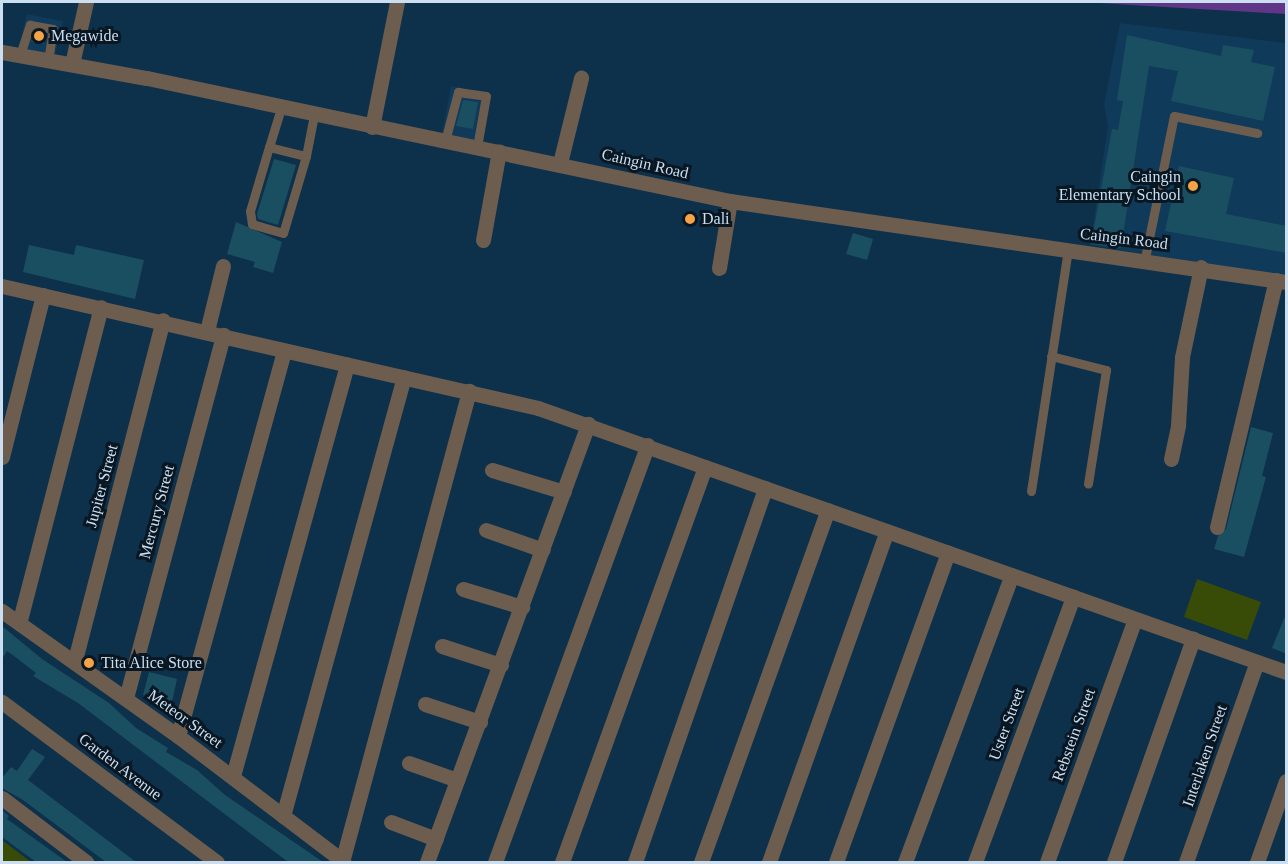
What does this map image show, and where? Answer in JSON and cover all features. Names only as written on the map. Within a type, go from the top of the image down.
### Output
[{"type":"street","points":[[72,64],[86,2]]},
{"type":"street","points":[[372,127],[397,2]]},
{"type":"street","name":"Caingin Road","points":[[2,52],[72,64],[372,127],[560,163],[730,201],[1068,250],[1145,258],[1281,281]]},
{"type":"street","points":[[560,163],[581,78]]},
{"type":"street","points":[[483,240],[499,151]]},
{"type":"street","points":[[719,268],[730,201]]},
{"type":"street","points":[[207,331],[223,266]]},
{"type":"street","points":[[1171,459],[1178,425],[1182,357],[1201,267]]},
{"type":"street","points":[[1217,526],[1281,281]]},
{"type":"street","points":[[2,286],[469,391],[588,424],[1287,672]]},
{"type":"street","points":[[2,457],[43,295]]},
{"type":"street","points":[[20,620],[101,307]]},
{"type":"street","name":"Jupiter Street","points":[[75,660],[163,321]]},
{"type":"street","name":"Mercury Street","points":[[126,698],[223,335]]},
{"type":"street","points":[[178,736],[285,351]]},
{"type":"street","points":[[233,776],[347,364]]},
{"type":"street","points":[[284,816],[404,377]]},
{"type":"street","points":[[343,862],[469,391]]},
{"type":"street","points":[[427,862],[588,424]]},
{"type":"street","points":[[495,862],[648,445]]},
{"type":"street","points":[[562,862],[705,467]]},
{"type":"street","points":[[492,470],[564,492]]},
{"type":"street","points":[[635,862],[765,488]]},
{"type":"street","points":[[701,862],[828,510]]},
{"type":"street","points":[[486,530],[543,550]]},
{"type":"street","points":[[769,862],[887,531]]},
{"type":"street","points":[[836,862],[948,553]]},
{"type":"street","points":[[905,862],[1012,575]]},
{"type":"street","points":[[463,589],[522,607]]},
{"type":"street","name":"Uster Street","points":[[975,862],[1073,597]]},
{"type":"street","name":"Meteor Street","points":[[2,610],[20,620],[233,776],[343,862]]},
{"type":"street","name":"Rebstein Street","points":[[1047,862],[1135,619]]},
{"type":"street","points":[[1113,862],[1192,639]]},
{"type":"street","points":[[442,646],[501,665]]},
{"type":"street","name":"Interlaken Street","points":[[1186,862],[1257,662]]},
{"type":"street","name":"Garden Avenue","points":[[2,702],[217,862]]},
{"type":"street","points":[[425,704],[480,722]]},
{"type":"street","points":[[410,763],[457,780]]},
{"type":"street","points":[[1257,862],[1287,781]]},
{"type":"street","points":[[2,798],[86,862]]},
{"type":"street","points":[[391,822],[436,839]]},
{"type":"lane","points":[[20,55],[30,25],[53,29],[48,60]]},
{"type":"lane","points":[[445,141],[458,92],[486,96],[477,147]]},
{"type":"lane","points":[[281,108],[250,211],[252,224],[283,233],[306,156],[314,115]]},
{"type":"lane","points":[[1145,258],[1174,116],[1257,133]]},
{"type":"lane","points":[[269,147],[306,156]]},
{"type":"lane","points":[[1031,491],[1068,250]]},
{"type":"lane","points":[[1050,356],[1106,370],[1088,484]]},
{"type":"shaded area","points":[[1083,2],[1286,2],[1286,14],[1148,6]]},
{"type":"shaded area","points":[[27,14],[63,21],[55,55],[18,48]]},
{"type":"shaded area","name":"Caingin Elementary School","points":[[1120,23],[1286,43],[1286,277],[1090,245],[1108,126],[1104,104]]},
{"type":"shaded area","points":[[451,86],[491,94],[481,141],[442,133]]},
{"type":"green space","points":[[1197,579],[1261,602],[1247,640],[1184,617]]},
{"type":"green space","points":[[2,840],[31,862],[2,862]]},
{"type":"building","points":[[35,33],[45,35],[44,44],[31,42]]},
{"type":"building","points":[[1127,35],[1221,56],[1223,45],[1254,50],[1251,62],[1275,67],[1263,121],[1171,101],[1178,71],[1149,66],[1121,248],[1091,244],[1112,129],[1118,130],[1123,101],[1117,100]]},
{"type":"building","points":[[463,100],[478,102],[473,129],[456,126]]},
{"type":"building","points":[[274,159],[296,165],[278,225],[258,219],[257,214]]},
{"type":"building","points":[[1179,166],[1234,178],[1226,214],[1287,226],[1287,253],[1165,231]]},
{"type":"building","points":[[236,222],[282,242],[273,273],[253,267],[255,262],[227,254]]},
{"type":"building","points":[[853,233],[873,239],[867,260],[846,254]]},
{"type":"building","points":[[29,245],[74,255],[76,245],[144,260],[135,299],[23,272]]},
{"type":"building","points":[[1251,427],[1273,433],[1262,476],[1266,477],[1244,557],[1214,549],[1218,536],[1226,529]]},
{"type":"building","points":[[1287,614],[1287,654],[1272,648]]},
{"type":"building","points":[[2,626],[42,659],[109,703],[136,728],[168,748],[166,752],[197,770],[225,795],[323,862],[288,862],[78,703],[33,676],[36,673],[7,651],[2,659]]},
{"type":"building","points":[[149,672],[177,679],[172,702],[143,695]]},
{"type":"building","points":[[32,749],[45,757],[28,780],[136,862],[106,862],[23,800],[2,788],[2,778],[11,767],[17,771]]},
{"type":"building","points":[[2,810],[9,816],[7,819],[67,862],[36,862],[2,837]]},
{"type":"place","name":"Megawide","points":[[39,36]]},
{"type":"place","name":"Caingin Elementary School","points":[[1193,186]]},
{"type":"place","name":"Dali","points":[[690,219]]},
{"type":"place","name":"Tita Alice Store","points":[[89,663]]}]
